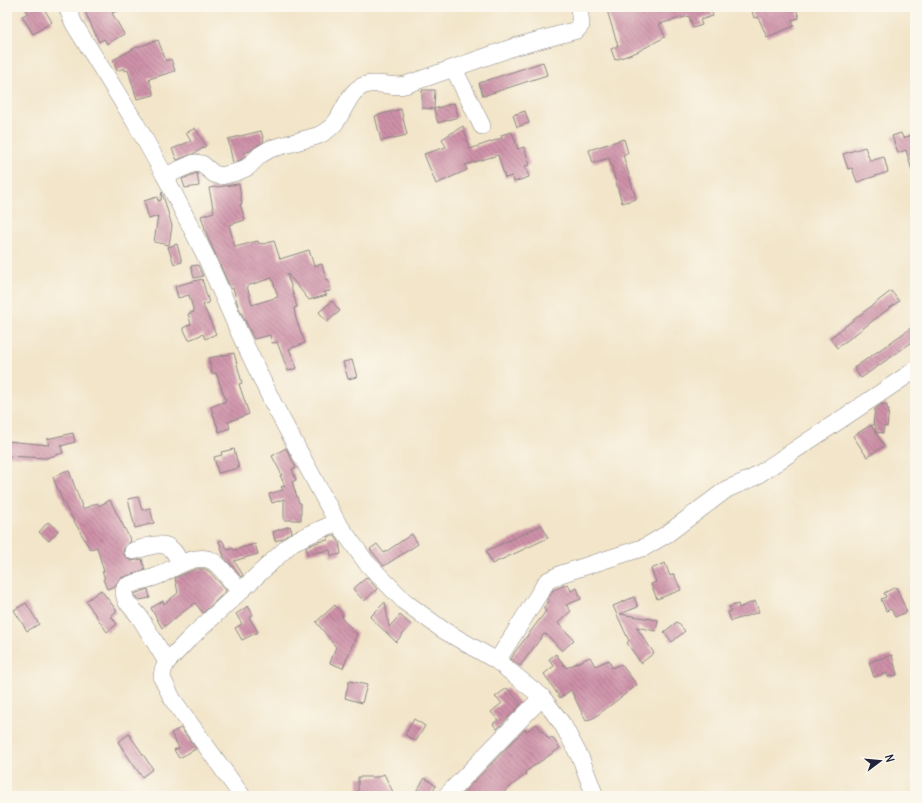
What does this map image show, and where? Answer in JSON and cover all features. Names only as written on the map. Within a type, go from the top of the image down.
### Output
[{"type":"street","points":[[67,7],[74,24],[135,122],[165,176],[205,255],[273,403],[337,522],[366,562],[405,602],[443,630],[497,661],[542,697],[563,725],[581,759],[595,796]]},
{"type":"street","points":[[165,176],[194,163],[202,164],[214,174],[221,176],[242,170],[263,152],[324,132],[334,124],[350,96],[361,87],[375,84],[400,86],[454,69],[514,47],[577,30],[581,25],[579,7]]},
{"type":"street","points":[[454,69],[482,126]]},
{"type":"street","points":[[497,661],[547,581],[560,574],[645,547],[667,534],[727,490],[753,478],[915,370]]},
{"type":"street","points":[[242,796],[173,700],[162,678],[163,670],[167,662],[224,604],[240,592],[293,542],[337,522]]},
{"type":"street","points":[[133,552],[158,545],[167,546],[171,548],[180,563]]},
{"type":"street","points":[[167,662],[139,616],[126,601],[124,593],[125,586],[160,575],[180,563],[197,560],[213,561],[240,592]]},
{"type":"street","points":[[446,796],[542,697]]},
{"type":"building","points":[[25,7],[43,7],[52,22],[33,34],[22,16],[28,13]]},
{"type":"building","points":[[83,7],[125,7],[112,13],[124,34],[107,44],[104,39],[99,42]]},
{"type":"building","points":[[606,7],[710,7],[713,16],[700,20],[702,25],[693,28],[689,16],[659,24],[665,37],[637,52],[615,60],[611,49],[618,46]]},
{"type":"building","points":[[751,7],[796,7],[799,18],[792,20],[794,26],[767,37],[758,17],[754,18]]},
{"type":"building","points":[[158,40],[166,61],[171,59],[175,71],[149,79],[154,95],[137,99],[128,70],[125,71],[124,68],[117,71],[113,60],[135,48]]},
{"type":"building","points":[[543,62],[547,75],[483,96],[479,83]]},
{"type":"building","points":[[422,90],[435,90],[434,109],[422,108]]},
{"type":"building","points":[[454,103],[458,117],[438,123],[434,109]]},
{"type":"building","points":[[401,109],[407,135],[381,141],[375,116]]},
{"type":"building","points":[[525,111],[529,123],[517,127],[513,115]]},
{"type":"building","points":[[463,126],[470,149],[502,138],[501,135],[512,132],[518,149],[524,147],[530,165],[525,166],[529,177],[514,182],[512,176],[505,178],[498,155],[465,165],[467,170],[436,184],[424,154],[446,147],[442,139]]},
{"type":"building","points":[[195,128],[206,146],[195,153],[177,160],[172,149],[191,141],[186,133]]},
{"type":"building","points":[[261,131],[264,141],[250,151],[244,153],[245,156],[242,159],[233,163],[228,139]]},
{"type":"building","points":[[901,133],[903,138],[915,134],[915,173],[913,174],[906,150],[898,153],[892,136]]},
{"type":"building","points":[[624,139],[628,153],[623,155],[636,199],[622,203],[609,158],[593,163],[589,150]]},
{"type":"building","points":[[865,147],[870,161],[884,157],[888,172],[857,182],[852,168],[848,169],[843,154]]},
{"type":"building","points":[[197,173],[199,186],[185,188],[182,179]]},
{"type":"building","points":[[239,184],[242,204],[240,204],[245,220],[229,225],[235,247],[258,241],[259,244],[263,244],[274,241],[280,259],[309,250],[314,266],[322,264],[326,280],[328,279],[331,291],[324,292],[327,295],[309,300],[287,273],[297,307],[294,308],[296,319],[305,343],[289,349],[297,368],[288,371],[277,342],[272,343],[270,335],[254,339],[238,306],[233,288],[231,289],[208,238],[201,216],[214,212],[209,188]],"holes":[[[272,278],[278,297],[252,305],[247,286]]]},
{"type":"building","points":[[162,192],[172,226],[169,245],[154,242],[158,216],[149,219],[144,201],[157,197],[158,201],[161,200]]},
{"type":"building","points":[[177,244],[182,262],[174,264],[168,247]]},
{"type":"building","points":[[198,265],[203,276],[194,278],[191,266]]},
{"type":"building","points":[[202,279],[209,303],[203,305],[216,334],[205,339],[203,334],[189,340],[183,328],[191,324],[188,314],[194,312],[189,295],[178,298],[175,286]]},
{"type":"building","points":[[891,291],[899,301],[837,348],[830,338]]},
{"type":"building","points":[[332,301],[340,311],[327,322],[319,312]]},
{"type":"building","points":[[911,328],[915,333],[915,340],[861,378],[854,368]]},
{"type":"building","points":[[234,353],[242,383],[239,384],[249,414],[228,422],[230,428],[219,432],[211,407],[226,401],[216,373],[212,374],[209,358]]},
{"type":"building","points":[[352,360],[357,377],[348,379],[343,362]]},
{"type":"building","points":[[882,404],[887,405],[887,409],[889,409],[887,427],[884,426],[883,433],[875,432],[876,425],[873,425],[875,409]]},
{"type":"building","points":[[871,425],[884,446],[867,457],[853,436]]},
{"type":"building","points":[[73,433],[75,442],[61,446],[63,453],[46,458],[7,456],[7,441],[49,445],[47,439]]},
{"type":"building","points":[[286,448],[296,468],[292,469],[296,480],[292,482],[299,503],[301,503],[301,520],[284,520],[284,499],[272,503],[269,494],[283,490],[281,487],[285,486],[280,475],[282,475],[272,456]]},
{"type":"building","points":[[234,449],[239,468],[218,473],[214,457],[222,455],[221,452]]},
{"type":"building","points":[[65,471],[69,471],[83,509],[97,503],[99,506],[110,500],[131,541],[124,548],[123,554],[131,561],[142,559],[145,570],[121,578],[115,586],[107,589],[103,579],[105,578],[102,572],[104,572],[97,547],[90,549],[63,502],[53,477]]},
{"type":"building","points":[[138,497],[142,510],[150,508],[154,523],[135,528],[128,499]]},
{"type":"building","points":[[48,522],[58,531],[49,541],[39,532]]},
{"type":"building","points":[[542,525],[548,538],[492,564],[486,551]]},
{"type":"building","points":[[290,526],[292,532],[282,539],[275,541],[273,532]]},
{"type":"building","points":[[412,534],[418,544],[384,566],[370,549],[377,544],[384,553]]},
{"type":"building","points":[[335,536],[339,542],[341,554],[331,556],[330,550],[307,554],[306,547],[328,540],[328,537]]},
{"type":"building","points":[[222,540],[228,550],[233,548],[234,550],[255,544],[258,554],[234,561],[243,575],[241,577],[224,557],[219,541]]},
{"type":"building","points":[[665,563],[670,576],[674,574],[681,590],[657,599],[651,584],[656,582],[651,569]]},
{"type":"building","points":[[196,569],[205,569],[210,572],[226,590],[225,592],[203,613],[195,603],[162,628],[151,608],[163,601],[164,604],[178,593],[175,578]]},
{"type":"building","points":[[367,577],[377,589],[364,601],[353,589]]},
{"type":"building","points":[[568,584],[571,591],[577,588],[581,599],[566,605],[571,611],[558,623],[574,640],[562,651],[547,635],[544,634],[520,666],[511,659],[515,652],[546,611],[543,608],[549,602],[547,600],[553,590]]},
{"type":"building","points":[[896,587],[907,612],[895,617],[891,609],[886,611],[881,599],[886,597],[884,593]]},
{"type":"building","points":[[148,589],[150,598],[139,600],[134,594]]},
{"type":"building","points":[[101,590],[117,611],[111,616],[117,624],[107,632],[86,601]]},
{"type":"building","points":[[634,597],[638,607],[620,614],[658,620],[656,631],[636,627],[654,653],[641,663],[627,643],[629,641],[613,606]]},
{"type":"building","points":[[755,601],[759,612],[731,621],[728,612],[731,611],[729,607],[738,604],[739,608]]},
{"type":"building","points":[[385,602],[389,627],[400,615],[411,625],[396,642],[370,617]]},
{"type":"building","points":[[26,603],[39,624],[27,631],[14,610]]},
{"type":"building","points":[[335,605],[343,614],[342,619],[357,634],[343,668],[330,663],[336,647],[316,622]]},
{"type":"building","points":[[248,606],[253,615],[249,617],[258,632],[242,640],[235,628],[242,624],[236,614]]},
{"type":"building","points":[[677,622],[685,631],[672,642],[664,632]]},
{"type":"building","points":[[556,654],[566,668],[590,657],[595,666],[609,660],[612,668],[621,664],[637,685],[595,717],[586,721],[571,690],[560,698],[544,674],[554,666],[549,659]]},
{"type":"building","points":[[892,655],[897,675],[888,677],[887,673],[874,677],[869,662]]},
{"type":"building","points":[[349,681],[367,685],[362,703],[345,698]]},
{"type":"building","points":[[507,688],[521,704],[497,729],[493,724],[498,720],[491,712],[502,703],[495,697]]},
{"type":"building","points":[[414,719],[425,726],[416,741],[405,735]]},
{"type":"building","points":[[536,724],[549,739],[552,737],[560,748],[525,772],[526,774],[499,796],[465,796],[463,793],[525,729],[527,731]]},
{"type":"building","points":[[181,728],[196,749],[179,758],[174,750],[179,748],[171,733]]},
{"type":"building","points":[[129,734],[153,769],[142,777],[118,742]]},
{"type":"building","points":[[384,774],[393,792],[358,793],[358,777],[378,777]]},
{"type":"building","points":[[425,778],[436,786],[429,796],[413,796]]}]
